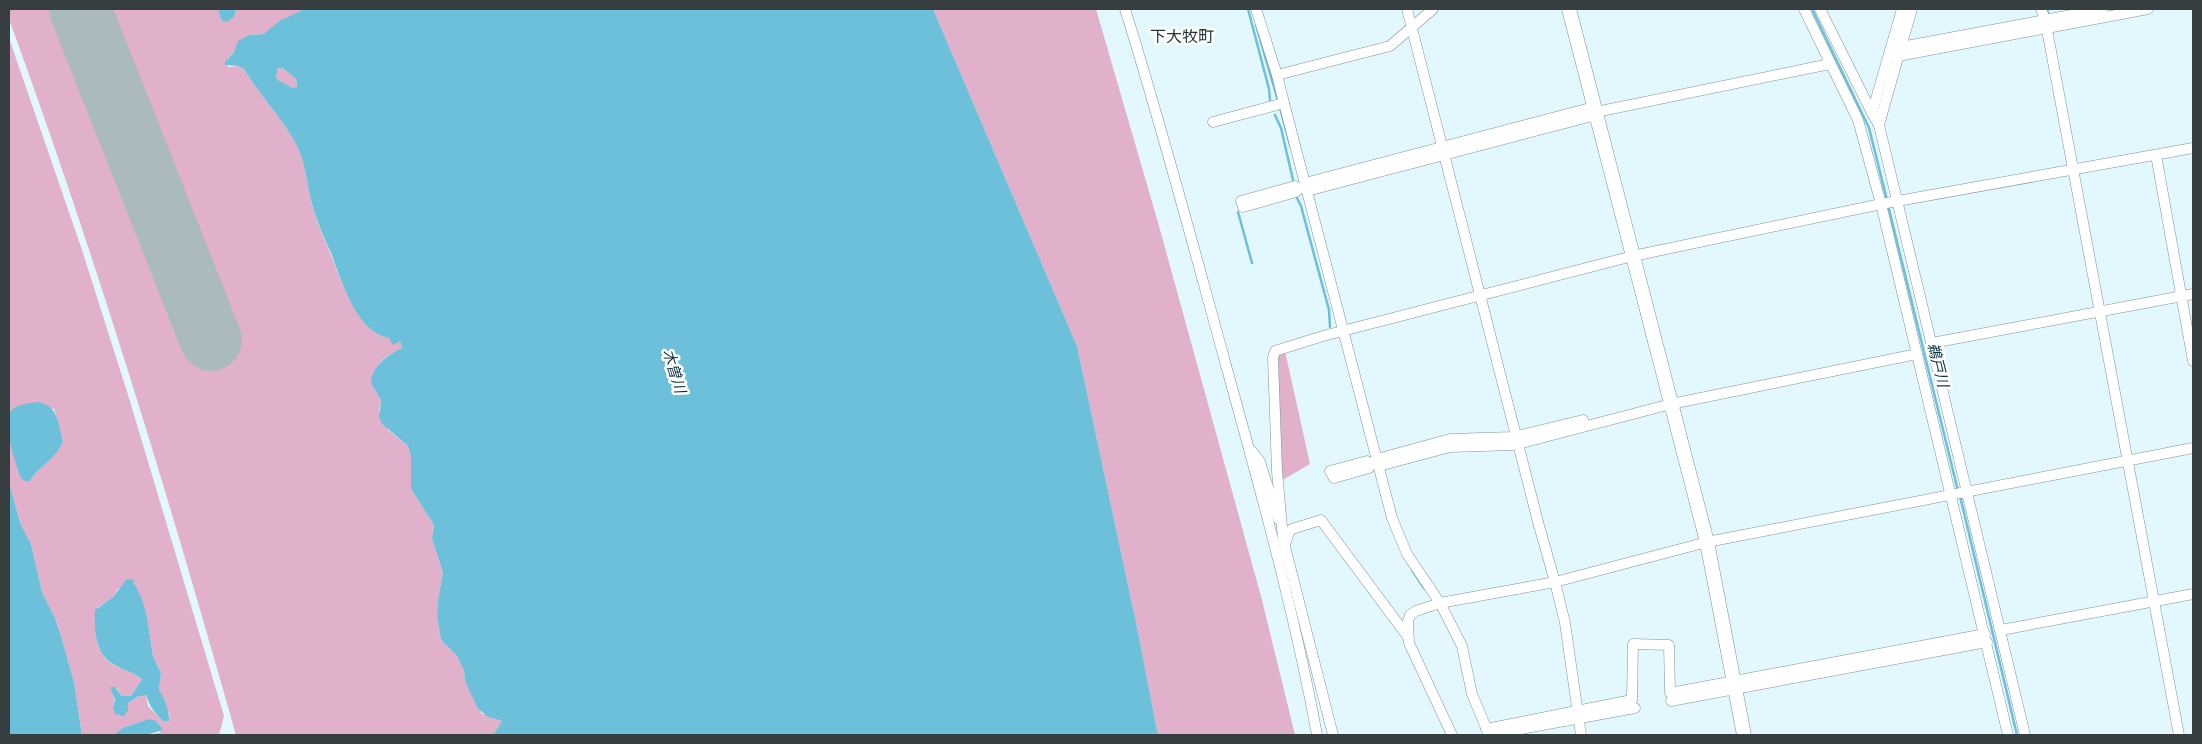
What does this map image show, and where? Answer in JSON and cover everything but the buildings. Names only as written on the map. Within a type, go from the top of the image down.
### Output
[{"type":"street","points":[[1125,9],[1150,89],[1247,442],[1310,695],[1318,735]]},
{"type":"street","points":[[1256,9],[1277,75],[1304,188],[1344,332],[1375,463],[1392,518],[1400,540],[1440,603],[1462,646],[1472,694],[1488,733],[1578,714],[1632,700],[1634,644],[1669,645],[1670,693],[1735,685],[1986,638]]},
{"type":"street","points":[[1407,9],[1517,440],[1556,582],[1565,624],[1581,735]]},
{"type":"street","points":[[1277,75],[1390,46],[1433,9]]},
{"type":"street","points":[[1569,9],[1707,542],[1744,735]]},
{"type":"street","points":[[1804,9],[1858,120],[1889,203],[1933,346],[1986,638],[2008,735]]},
{"type":"street","points":[[1820,9],[1879,125],[1889,203],[1917,351],[2002,633],[2025,735]]},
{"type":"street","points":[[1872,112],[1902,9]]},
{"type":"street","points":[[1879,125],[1912,9]]},
{"type":"street","points":[[1900,52],[2044,18],[2104,9]]},
{"type":"street","points":[[2044,18],[2148,9]]},
{"type":"street","points":[[2044,18],[2180,735]]},
{"type":"street","points":[[1304,188],[1595,111],[1830,64]]},
{"type":"street","points":[[1213,122],[1284,103]]},
{"type":"street","points":[[1284,543],[1277,471],[1272,358],[1275,351],[1283,347],[1633,256],[1889,203],[2193,148]]},
{"type":"street","points":[[2156,155],[2193,361]]},
{"type":"street","points":[[2182,300],[2193,294]]},
{"type":"street","points":[[1933,346],[2182,300],[2193,301]]},
{"type":"street","points":[[1375,463],[1450,447],[1517,440],[1670,401],[1917,351]]},
{"type":"street","points":[[1247,442],[1260,462],[1284,543],[1333,735]]},
{"type":"street","points":[[1408,637],[1410,615],[1440,603],[1556,582],[1707,542],[2193,448]]},
{"type":"street","points":[[1284,543],[1292,529],[1321,520],[1408,637],[1452,735]]},
{"type":"street","points":[[2155,605],[2193,594]]},
{"type":"street","points":[[2002,633],[2155,605],[2193,601]]},
{"type":"street","points":[[1672,701],[1735,685]]},
{"type":"street","points":[[1578,714],[1636,708]]},
{"type":"shaded area","points":[[9,9],[218,9],[221,20],[234,17],[236,9],[305,9],[264,34],[249,35],[225,62],[228,67],[238,66],[244,69],[298,148],[315,217],[344,288],[358,315],[377,334],[390,340],[400,341],[402,348],[381,361],[372,377],[371,383],[381,400],[379,411],[388,430],[408,446],[411,456],[411,489],[434,525],[432,539],[443,573],[437,617],[441,640],[457,656],[464,671],[465,681],[482,714],[502,721],[493,735],[236,735],[184,554],[101,285],[9,19]]},
{"type":"shaded area","points":[[933,9],[1096,9],[1159,226],[1262,600],[1295,735],[1158,735],[1077,346]]},
{"type":"shaded area","points":[[9,38],[82,250],[129,398],[224,716],[219,735],[146,735],[159,733],[162,729],[156,721],[143,721],[122,728],[114,735],[82,735],[74,682],[61,636],[55,618],[42,592],[31,544],[21,525],[9,483],[9,435],[20,477],[30,481],[63,441],[54,409],[11,411],[9,414]],"holes":[[[134,582],[147,617],[153,656],[161,673],[159,690],[170,716],[163,721],[148,706],[146,695],[137,697],[128,703],[128,710],[113,707],[116,687],[122,696],[131,696],[142,679],[107,660],[102,654],[97,640],[97,608],[113,597],[118,589]]]},
{"type":"shaded area","points":[[278,68],[284,69],[296,79],[297,88],[293,88],[278,80],[276,76]]},
{"type":"shaded area","points":[[1285,351],[1310,464],[1281,481],[1277,355]]},
{"type":"water","points":[[218,9],[236,9],[234,17],[227,22],[221,20]]},
{"type":"water","name":"木曽川","points":[[305,9],[933,9],[1077,346],[1158,735],[493,735],[502,721],[486,716],[477,707],[465,681],[464,671],[457,656],[441,640],[437,617],[443,573],[432,539],[434,525],[411,489],[411,456],[408,446],[382,424],[379,417],[381,400],[371,383],[372,377],[381,362],[402,348],[400,341],[393,345],[389,338],[377,334],[359,316],[345,290],[316,218],[298,148],[244,69],[238,66],[225,65],[225,62],[234,52],[238,41],[249,35],[264,34],[279,21]],"holes":[[[278,68],[284,69],[296,79],[297,87],[293,88],[278,80],[276,76]]]},
{"type":"water","points":[[39,402],[54,411],[63,441],[57,452],[30,481],[25,481],[20,477],[13,453],[8,418],[10,412],[15,407]]},
{"type":"water","points":[[9,483],[21,525],[31,544],[42,592],[55,618],[61,636],[74,682],[82,735],[9,735]]},
{"type":"water","points":[[132,579],[142,599],[147,617],[153,656],[161,673],[159,690],[169,714],[169,721],[163,721],[157,715],[146,695],[137,697],[128,703],[128,710],[124,716],[115,714],[113,707],[115,699],[110,687],[115,687],[122,696],[131,696],[142,679],[113,664],[102,654],[97,640],[95,610],[113,597],[126,580]]},
{"type":"water","points":[[149,719],[156,721],[163,730],[146,735],[114,735],[122,728]]},
{"type":"waterway","points":[[1248,9],[1269,89],[1270,100]]},
{"type":"waterway","name":"鵜戸川","points":[[1812,9],[1869,128],[1887,200]]},
{"type":"waterway","points":[[2047,9],[2048,13]]},
{"type":"waterway","points":[[1256,25],[1278,101]]},
{"type":"waterway","points":[[1280,108],[1290,145]]},
{"type":"waterway","points":[[1275,115],[1281,128],[1293,180]]},
{"type":"waterway","points":[[1296,196],[1301,206],[1329,310],[1330,327]]},
{"type":"waterway","name":"鵜戸川","points":[[1888,205],[1958,491]]},
{"type":"waterway","points":[[1238,212],[1252,263]]},
{"type":"waterway","name":"鵜戸川","points":[[1960,496],[2017,735]]},
{"type":"waterway","points":[[1412,570],[1424,588]]},
{"type":"runway","points":[[80,9],[211,340]]},
{"type":"district","name":"下大牧町","points":[[1182,36]]}]
